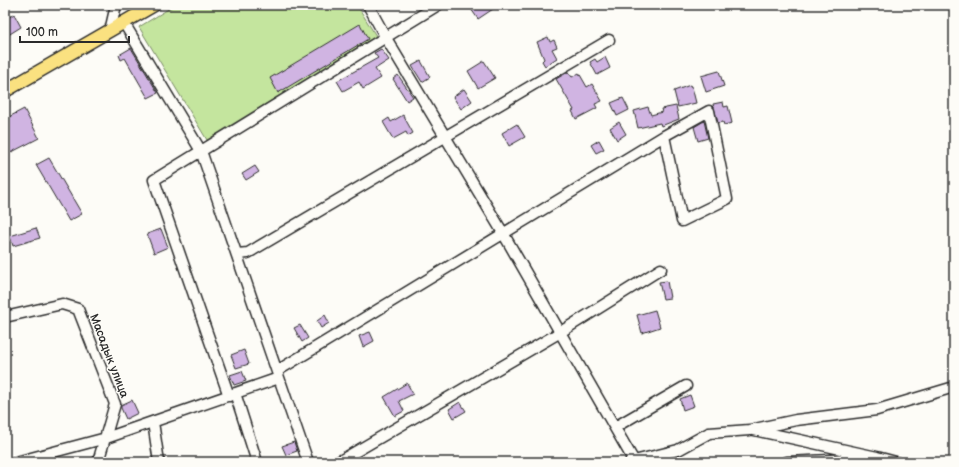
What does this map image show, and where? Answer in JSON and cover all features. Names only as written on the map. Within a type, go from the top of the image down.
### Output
[{"type":"main road","points":[[5,91],[154,5]]},
{"type":"street","points":[[110,31],[116,5]]},
{"type":"street","points":[[368,5],[386,38],[503,233],[559,333],[615,427],[632,462],[678,450],[709,433],[750,430],[796,420],[878,410],[954,387]]},
{"type":"street","points":[[257,462],[154,180],[438,5]]},
{"type":"street","points":[[124,23],[201,151],[308,462]]},
{"type":"street","points":[[237,254],[248,253],[609,40]]},
{"type":"street","points":[[16,462],[106,438],[232,394],[278,374],[503,233],[664,136],[709,111],[727,199],[682,221],[664,136]]},
{"type":"street","points":[[338,462],[559,333],[661,270]]},
{"type":"street","name":"Масадык улица","points":[[5,317],[62,304],[78,309],[115,404],[106,438]]},
{"type":"street","points":[[615,427],[686,386]]},
{"type":"street","points":[[153,422],[159,462]]},
{"type":"street","points":[[750,430],[896,462]]},
{"type":"street","points":[[98,462],[106,438]]},
{"type":"street","points":[[787,462],[853,459],[857,458],[859,453]]},
{"type":"green space","points":[[175,5],[357,5],[376,36],[207,140],[139,27]]},
{"type":"building","points":[[473,5],[491,5],[493,9],[478,19],[471,9],[474,7]]},
{"type":"building","points":[[14,14],[21,27],[5,37],[5,20]]},
{"type":"building","points":[[360,24],[368,39],[278,93],[270,78]]},
{"type":"building","points":[[548,37],[550,42],[554,40],[557,47],[552,49],[557,58],[545,66],[542,61],[544,59],[537,42]]},
{"type":"building","points":[[131,48],[158,93],[148,98],[125,58],[121,60],[119,55]]},
{"type":"building","points":[[381,49],[389,60],[375,69],[381,78],[363,89],[359,82],[343,91],[337,81],[378,58],[374,53]]},
{"type":"building","points":[[605,57],[610,68],[597,75],[590,62],[595,59],[597,62]]},
{"type":"building","points":[[421,61],[430,77],[422,82],[412,66]]},
{"type":"building","points":[[484,61],[495,78],[478,88],[468,71]]},
{"type":"building","points":[[719,71],[724,86],[706,92],[701,76]]},
{"type":"building","points":[[568,72],[572,77],[579,73],[587,87],[592,84],[602,101],[595,104],[597,108],[576,119],[572,111],[574,110],[556,79]]},
{"type":"building","points":[[398,75],[413,97],[407,101],[393,79]]},
{"type":"building","points":[[690,85],[692,87],[696,103],[678,107],[674,91]]},
{"type":"building","points":[[464,89],[472,101],[461,109],[453,97]]},
{"type":"building","points":[[623,98],[629,110],[617,116],[611,103]]},
{"type":"building","points":[[723,102],[724,107],[728,106],[732,123],[724,125],[723,122],[718,123],[713,104]]},
{"type":"building","points":[[676,106],[679,119],[661,126],[660,123],[638,128],[634,111],[648,107],[651,115],[662,112],[661,109]]},
{"type":"building","points":[[24,109],[39,138],[10,153],[5,143],[5,119]]},
{"type":"building","points":[[403,115],[413,133],[408,136],[406,132],[393,139],[383,122],[389,118],[391,122]]},
{"type":"building","points":[[704,121],[708,138],[698,141],[694,127]]},
{"type":"building","points":[[619,122],[626,134],[617,140],[610,128]]},
{"type":"building","points":[[517,124],[525,137],[509,146],[502,133]]},
{"type":"building","points":[[599,140],[604,149],[596,153],[591,145]]},
{"type":"building","points":[[49,158],[82,214],[69,221],[36,165]]},
{"type":"building","points":[[255,166],[259,172],[246,180],[242,174]]},
{"type":"building","points":[[36,228],[40,238],[13,246],[10,236]]},
{"type":"building","points":[[161,229],[168,247],[154,253],[147,234]]},
{"type":"building","points":[[667,281],[670,298],[663,299],[659,282]]},
{"type":"building","points":[[655,310],[660,327],[642,333],[637,315]]},
{"type":"building","points":[[325,315],[329,323],[321,328],[317,321]]},
{"type":"building","points":[[300,325],[308,338],[302,342],[294,328]]},
{"type":"building","points":[[370,332],[374,341],[363,347],[359,336]]},
{"type":"building","points":[[244,350],[249,364],[236,368],[231,355]]},
{"type":"building","points":[[242,371],[246,381],[234,385],[230,375]]},
{"type":"building","points":[[407,383],[413,394],[399,401],[404,411],[395,416],[384,397]]},
{"type":"building","points":[[690,395],[694,406],[683,410],[680,399]]},
{"type":"building","points":[[132,400],[138,413],[126,419],[121,405]]},
{"type":"building","points":[[460,402],[466,411],[454,418],[449,409]]},
{"type":"building","points":[[294,442],[297,451],[286,455],[282,446]]}]
